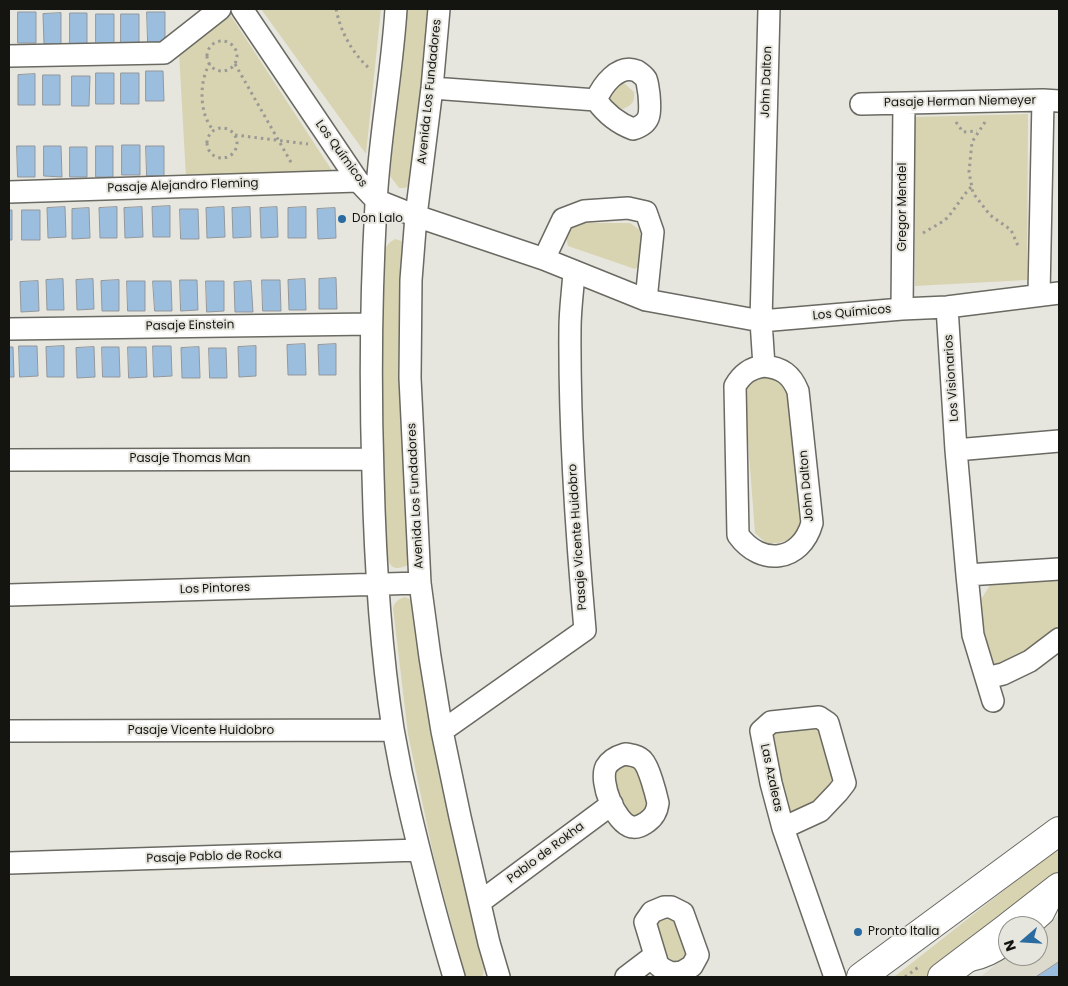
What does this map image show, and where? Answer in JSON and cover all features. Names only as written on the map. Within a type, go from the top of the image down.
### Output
[{"type":"street","points":[[9,56],[164,53],[220,9]]},
{"type":"street","name":"Los Químicos","points":[[242,9],[358,181],[376,200],[416,216],[544,259],[646,300],[761,321],[947,307],[1049,294]]},
{"type":"street","points":[[396,9],[376,200],[371,324],[372,459],[377,584],[393,730],[419,850],[454,977]]},
{"type":"street","name":"Avenida Los Fundadores","points":[[439,9],[432,88],[416,216],[411,280],[410,378],[420,583],[442,731],[489,943],[499,977]]},
{"type":"street","name":"John Dalton","points":[[764,366],[761,321],[769,9]]},
{"type":"street","points":[[432,88],[596,100]]},
{"type":"street","points":[[1049,294],[1051,101]]},
{"type":"street","name":"Pasaje Herman Niemeyer","points":[[861,104],[1051,101]]},
{"type":"street","name":"Gregor Mendel","points":[[902,309],[904,104]]},
{"type":"street","name":"Pasaje Alejandro Fleming","points":[[9,192],[358,181]]},
{"type":"street","points":[[544,259],[563,219],[584,211],[628,208],[646,212],[653,232],[646,300]]},
{"type":"street","name":"Pasaje Vicente Huidobro","points":[[442,731],[585,630],[576,530],[571,423],[570,326],[574,271]]},
{"type":"street","name":"Los Visionarios","points":[[947,307],[956,450],[973,635],[993,701]]},
{"type":"street","name":"Pasaje Einstein","points":[[9,329],[371,324]]},
{"type":"street","name":"John Dalton","points":[[764,366],[782,370],[795,383],[798,391],[812,523],[805,540],[798,547],[781,555],[771,556],[752,550],[738,535],[735,386],[747,372],[764,366]]},
{"type":"street","points":[[956,450],[1059,441]]},
{"type":"street","name":"Pasaje Thomas Man","points":[[9,460],[372,459]]},
{"type":"street","points":[[966,575],[1059,569]]},
{"type":"street","name":"Los Pintores","points":[[9,595],[420,583]]},
{"type":"street","points":[[986,678],[1003,674],[1030,661],[1059,639]]},
{"type":"street","name":"Las Azaleas","points":[[783,828],[820,811],[845,783],[828,723],[819,717],[771,722],[762,732],[771,783],[783,828],[835,977]]},
{"type":"street","name":"Pasaje Vicente Huidobro","points":[[9,731],[393,730]]},
{"type":"street","name":"Pablo de Rokha","points":[[480,902],[612,804]]},
{"type":"street","points":[[861,977],[1059,831]]},
{"type":"street","name":"Pasaje Pablo de Rocka","points":[[9,863],[419,850]]},
{"type":"street","points":[[1021,916],[1059,887]]},
{"type":"street","points":[[948,973],[998,934]]},
{"type":"street","points":[[626,977],[655,955]]},
{"type":"lane","points":[[1048,917],[1059,893]]},
{"type":"lane","points":[[948,973],[981,964],[998,956]]},
{"type":"path","points":[[336,9],[341,28],[352,48],[374,73]]},
{"type":"path","points":[[221,40],[230,42],[236,48],[238,56],[235,64],[228,70],[219,71],[212,67],[208,59],[208,50],[213,43],[221,40]]},
{"type":"path","points":[[210,63],[204,80],[202,104],[213,130]]},
{"type":"path","points":[[235,64],[293,165]]},
{"type":"path","points":[[987,118],[972,142],[969,172],[973,193],[990,215],[1011,230],[1022,254]]},
{"type":"path","points":[[220,127],[229,129],[235,135],[237,144],[234,152],[227,157],[219,158],[211,154],[207,146],[208,137],[213,130],[220,127]]},
{"type":"path","points":[[235,135],[316,145]]},
{"type":"path","points":[[903,244],[936,226],[946,218],[972,186]]},
{"type":"shaded area","points":[[261,9],[381,9],[366,154]]},
{"type":"shaded area","points":[[405,9],[429,9],[412,183],[405,188],[399,188],[390,176]]},
{"type":"shaded area","points":[[231,16],[333,172],[186,177],[179,52]]},
{"type":"shaded area","points":[[624,83],[634,92],[634,98],[629,106],[623,109],[613,106],[609,97],[617,84]]},
{"type":"shaded area","points":[[1028,114],[1027,280],[915,286],[915,117]]},
{"type":"shaded area","points":[[586,223],[630,223],[640,230],[644,262],[635,269],[568,246],[566,237],[572,228]]},
{"type":"shaded area","points":[[395,239],[405,242],[410,564],[398,568],[390,564],[387,555],[382,461],[383,251]]},
{"type":"shaded area","points":[[770,371],[789,389],[802,509],[802,530],[792,539],[778,543],[766,543],[755,533],[744,388],[749,378]]},
{"type":"shaded area","points":[[1059,576],[1059,633],[1000,670],[990,661],[981,611],[982,598],[990,585],[1001,581]]},
{"type":"shaded area","points":[[405,597],[416,602],[437,749],[456,850],[485,964],[483,975],[480,977],[466,977],[463,968],[434,858],[408,734],[393,608],[398,601]]},
{"type":"shaded area","points":[[815,725],[828,753],[834,783],[817,803],[788,817],[770,743],[774,730]]},
{"type":"shaded area","points":[[622,762],[633,763],[639,769],[650,807],[640,815],[628,813],[618,797],[613,772]]},
{"type":"shaded area","points":[[1059,847],[1059,873],[1004,916],[998,916],[998,921],[926,977],[894,977]]},
{"type":"shaded area","points":[[664,913],[675,914],[692,958],[683,967],[666,961],[655,923]]},
{"type":"shaded area","points":[[1059,915],[1059,977],[980,977],[998,963],[998,966],[1048,966],[1048,924]]},
{"type":"building","points":[[18,12],[36,12],[36,43],[18,43]]},
{"type":"building","points":[[147,12],[165,12],[165,42],[148,42]]},
{"type":"building","points":[[61,13],[61,44],[44,44],[43,14]]},
{"type":"building","points":[[70,13],[87,13],[87,44],[70,44]]},
{"type":"building","points":[[96,14],[114,14],[114,45],[96,45]]},
{"type":"building","points":[[121,14],[139,14],[139,44],[121,44]]},
{"type":"building","points":[[146,71],[163,71],[164,101],[146,101]]},
{"type":"building","points":[[96,73],[114,73],[114,104],[96,104]]},
{"type":"building","points":[[121,73],[139,73],[139,104],[121,104]]},
{"type":"building","points":[[35,74],[35,105],[18,105],[18,75]]},
{"type":"building","points":[[43,75],[60,75],[60,105],[43,105]]},
{"type":"building","points":[[72,76],[90,76],[89,106],[72,106]]},
{"type":"building","points":[[122,145],[140,145],[140,175],[122,175]]},
{"type":"building","points":[[17,146],[35,146],[35,177],[18,177]]},
{"type":"building","points":[[44,146],[61,146],[62,177],[44,176]]},
{"type":"building","points":[[96,146],[113,146],[113,177],[96,177]]},
{"type":"building","points":[[146,146],[164,146],[164,176],[147,176]]},
{"type":"building","points":[[70,147],[87,147],[87,177],[70,177]]},
{"type":"building","points":[[170,206],[170,237],[153,237],[152,207]]},
{"type":"building","points":[[65,207],[66,237],[48,238],[47,208]]},
{"type":"building","points":[[117,207],[117,238],[100,238],[99,208]]},
{"type":"building","points":[[142,207],[143,237],[125,238],[124,208]]},
{"type":"building","points":[[224,207],[225,237],[207,238],[206,208]]},
{"type":"building","points":[[250,207],[251,237],[233,238],[232,208]]},
{"type":"building","points":[[277,207],[278,237],[261,238],[260,208]]},
{"type":"building","points":[[306,207],[306,238],[288,238],[288,208]]},
{"type":"building","points":[[89,208],[90,238],[72,239],[72,209]]},
{"type":"building","points":[[335,208],[336,238],[318,239],[317,209]]},
{"type":"building","points":[[180,209],[198,209],[199,239],[181,239]]},
{"type":"building","points":[[9,210],[12,210],[12,240],[9,240]]},
{"type":"building","points":[[22,210],[40,210],[40,240],[22,240]]},
{"type":"building","points":[[336,278],[337,309],[319,309],[319,279]]},
{"type":"building","points":[[63,279],[64,310],[47,310],[46,280]]},
{"type":"building","points":[[93,279],[94,309],[77,310],[76,280]]},
{"type":"building","points":[[305,279],[306,310],[289,310],[288,280]]},
{"type":"building","points":[[119,280],[119,311],[102,311],[101,281]]},
{"type":"building","points":[[180,280],[197,280],[198,310],[181,311]]},
{"type":"building","points":[[262,280],[280,280],[281,311],[263,311]]},
{"type":"building","points":[[38,281],[39,311],[21,312],[20,282]]},
{"type":"building","points":[[127,281],[145,281],[145,311],[128,311]]},
{"type":"building","points":[[153,281],[171,281],[172,311],[155,311]]},
{"type":"building","points":[[206,281],[224,281],[224,311],[207,312]]},
{"type":"building","points":[[251,281],[253,312],[235,312],[234,282]]},
{"type":"building","points":[[305,344],[306,375],[288,375],[287,345]]},
{"type":"building","points":[[336,344],[336,375],[319,375],[318,345]]},
{"type":"building","points":[[19,346],[37,346],[38,376],[20,377]]},
{"type":"building","points":[[64,346],[64,377],[47,377],[46,347]]},
{"type":"building","points":[[153,346],[171,346],[172,376],[154,377]]},
{"type":"building","points":[[256,346],[256,376],[239,377],[238,347]]},
{"type":"building","points":[[9,347],[13,347],[14,377],[9,377]]},
{"type":"building","points":[[94,347],[95,377],[77,378],[76,348]]},
{"type":"building","points":[[102,347],[119,347],[120,377],[103,377]]},
{"type":"building","points":[[128,347],[146,347],[147,377],[129,378]]},
{"type":"building","points":[[199,347],[200,378],[182,378],[181,348]]},
{"type":"building","points":[[209,348],[226,348],[227,378],[210,378]]},
{"type":"building","points":[[1059,962],[1059,977],[1036,977]]},
{"type":"place","name":"Don Lalo","points":[[342,219]]},
{"type":"place","name":"Pronto Italia","points":[[858,932]]}]
